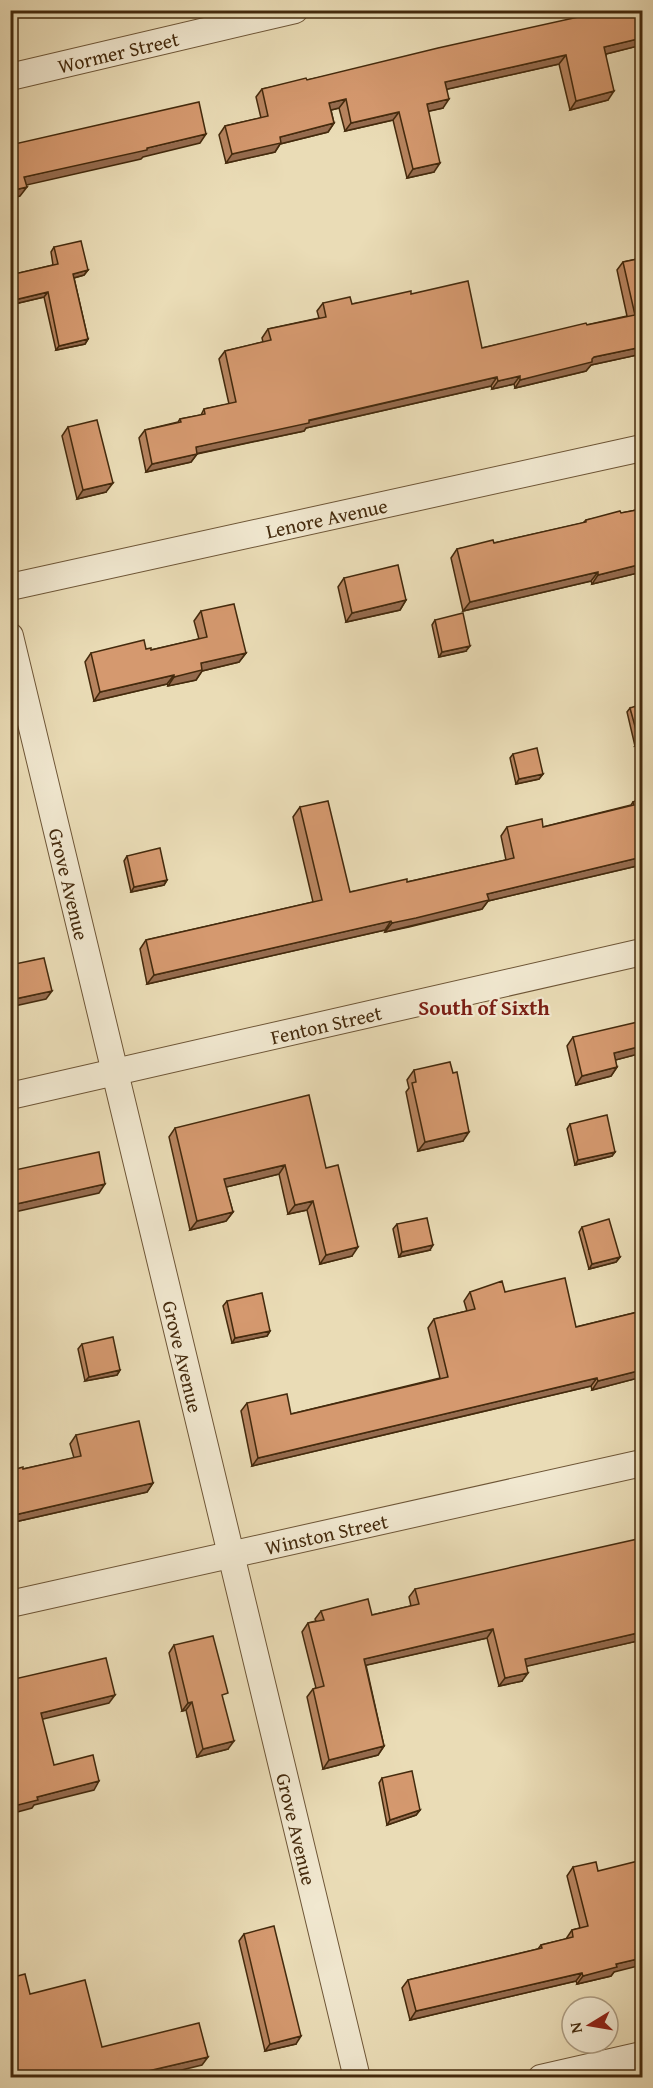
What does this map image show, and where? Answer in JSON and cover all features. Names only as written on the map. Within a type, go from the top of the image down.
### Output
[{"type":"street","name":"Wormer Street","points":[[10,77],[295,10]]},
{"type":"street","name":"Lenore Avenue","points":[[10,587],[642,448]]},
{"type":"street","name":"Grove Avenue","points":[[10,636],[357,2078]]},
{"type":"street","name":"Fenton Street","points":[[10,1096],[642,952]]},
{"type":"street","name":"Winston Street","points":[[10,1605],[642,1463]]},
{"type":"street","points":[[541,2078],[642,2055]]},
{"type":"building","points":[[610,10],[642,10],[642,38],[604,47],[614,91],[576,101],[566,55],[445,82],[449,99],[427,104],[440,163],[413,169],[399,112],[351,123],[346,99],[329,103],[334,123],[280,137],[281,143],[232,154],[225,126],[268,116],[262,89]]},
{"type":"building","points":[[199,102],[206,134],[147,148],[147,150],[24,177],[27,187],[10,191],[10,145]]},
{"type":"building","points":[[81,241],[88,270],[73,274],[88,339],[59,346],[48,292],[10,301],[10,275],[58,264],[54,247]]},
{"type":"building","points":[[642,258],[642,347],[594,357],[592,362],[520,380],[520,376],[498,381],[497,377],[309,420],[309,423],[196,447],[197,454],[152,464],[145,430],[181,422],[180,419],[205,414],[204,409],[236,402],[225,351],[271,340],[268,329],[326,317],[323,303],[350,297],[352,304],[468,281],[482,348],[586,323],[587,325],[635,315],[623,262]]},
{"type":"building","points":[[97,420],[113,483],[83,490],[68,427]]},
{"type":"building","points":[[642,509],[642,564],[470,602],[457,549],[586,522],[586,520],[620,511],[621,513]]},
{"type":"building","points":[[398,565],[406,600],[352,613],[344,578]]},
{"type":"building","points":[[234,604],[246,653],[201,663],[202,670],[100,692],[91,653],[144,640],[146,649],[151,648],[151,650],[207,637],[201,611]]},
{"type":"building","points":[[463,613],[470,646],[442,652],[435,620]]},
{"type":"building","points":[[642,704],[642,740],[639,741],[630,708]]},
{"type":"building","points":[[537,748],[543,774],[519,779],[513,754]]},
{"type":"building","points":[[642,799],[642,857],[487,894],[489,900],[416,918],[392,923],[391,921],[154,975],[146,940],[322,900],[300,807],[328,801],[350,892],[514,858],[507,827],[542,819],[543,827],[634,805],[633,802]]},
{"type":"building","points":[[160,848],[167,880],[134,887],[127,856]]},
{"type":"building","points":[[44,958],[52,991],[10,1000],[10,965]]},
{"type":"building","points":[[642,1021],[642,1046],[614,1053],[617,1067],[582,1076],[573,1037]]},
{"type":"building","points":[[450,1062],[453,1073],[457,1072],[469,1132],[425,1142],[412,1083],[416,1082],[414,1070]]},
{"type":"building","points":[[309,1095],[326,1168],[338,1165],[358,1247],[326,1255],[313,1201],[295,1205],[285,1165],[224,1179],[233,1212],[197,1221],[175,1128]]},
{"type":"building","points":[[607,1115],[615,1152],[578,1160],[570,1124]]},
{"type":"building","points":[[99,1152],[105,1184],[12,1205],[10,1202],[10,1171]]},
{"type":"building","points":[[427,1218],[433,1245],[402,1252],[397,1224]]},
{"type":"building","points":[[609,1219],[620,1257],[592,1264],[582,1227]]},
{"type":"building","points":[[565,1278],[576,1327],[642,1311],[642,1370],[598,1381],[597,1378],[258,1458],[247,1403],[287,1394],[291,1414],[448,1377],[434,1319],[475,1309],[470,1292],[502,1281],[505,1292]]},
{"type":"building","points":[[262,1293],[270,1331],[235,1338],[227,1301]]},
{"type":"building","points":[[113,1337],[120,1370],[89,1377],[82,1344]]},
{"type":"building","points":[[139,1421],[153,1483],[10,1516],[10,1456],[14,1455],[16,1469],[23,1467],[23,1469],[81,1456],[76,1435]]},
{"type":"building","points":[[642,1538],[642,1632],[525,1659],[528,1673],[505,1678],[493,1629],[364,1659],[384,1746],[329,1760],[313,1689],[324,1686],[308,1623],[324,1620],[321,1611],[368,1599],[372,1615],[419,1604],[415,1589]]},
{"type":"building","points":[[213,1636],[228,1693],[222,1695],[234,1741],[203,1749],[192,1702],[188,1703],[174,1645]]},
{"type":"building","points":[[106,1658],[115,1695],[41,1713],[54,1765],[93,1755],[99,1781],[37,1797],[38,1800],[10,1807],[10,1680]]},
{"type":"building","points":[[412,1771],[420,1810],[390,1820],[382,1778]]},
{"type":"building","points":[[642,1860],[642,1958],[616,1964],[617,1967],[583,1976],[582,1973],[416,2011],[408,1980],[542,1948],[541,1945],[573,1937],[572,1930],[588,1926],[573,1867],[596,1862],[598,1871]]},
{"type":"building","points":[[274,1926],[301,2036],[270,2044],[244,1934]]},
{"type":"building","points":[[25,1974],[30,1994],[85,1980],[102,2047],[199,2023],[208,2057],[118,2078],[10,2078],[10,2040],[12,2040],[10,1978]]},
{"type":"district","name":"South of Sixth","points":[[484,1007]]}]
